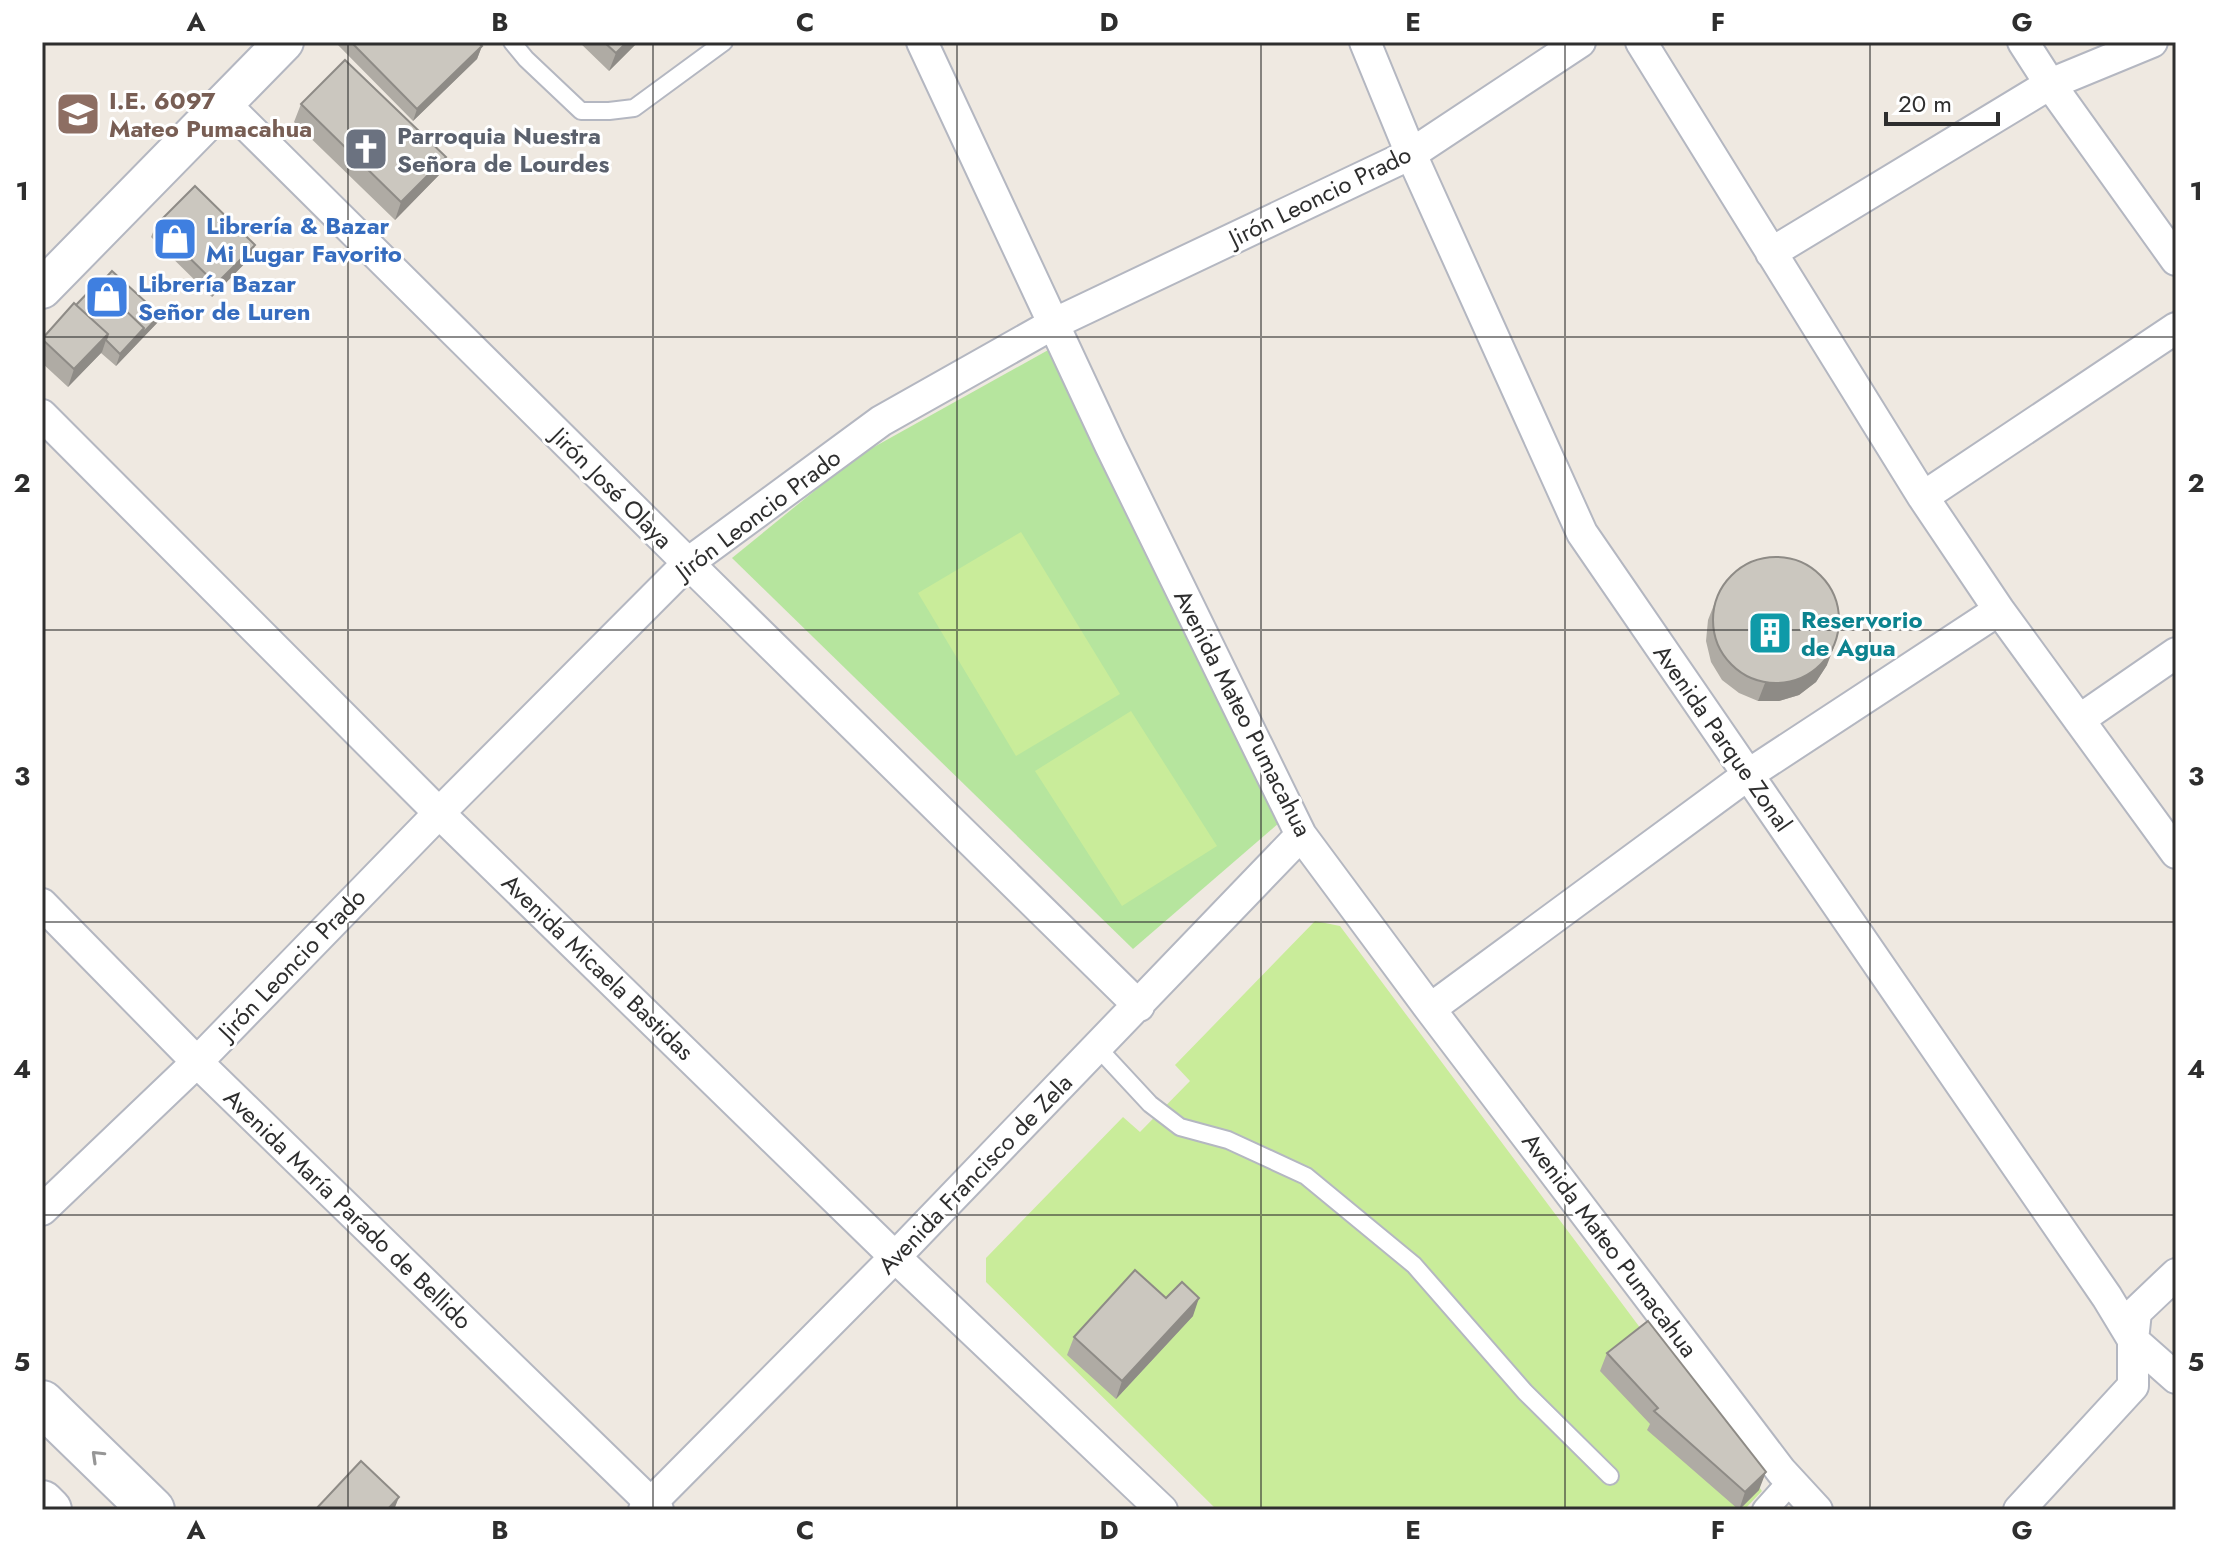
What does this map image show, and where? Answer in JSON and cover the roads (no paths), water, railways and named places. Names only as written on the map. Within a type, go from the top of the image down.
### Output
[{"type":"main road","points":[[42,1403],[152,1510]]},
{"type":"main road","points":[[42,1503],[49,1510]]},
{"type":"street","points":[[42,289],[284,42]]},
{"type":"street","name":"Avenida Mateo Pumacahua","points":[[922,42],[1110,445],[1301,835],[1430,1009],[1791,1481],[1817,1510]]},
{"type":"street","name":"Avenida Parque Zonal","points":[[1365,42],[1411,154],[1582,533],[2089,1271],[2133,1340],[2176,1378]]},
{"type":"street","name":"Jirón Leoncio Prado","points":[[42,1210],[197,1062],[688,563],[881,421],[1053,324],[1411,154],[1580,42]]},
{"type":"street","points":[[1641,42],[1923,497],[1999,610],[2176,853]]},
{"type":"street","points":[[2023,42],[2176,260]]},
{"type":"street","points":[[1771,253],[2050,84],[2152,42]]},
{"type":"street","name":"Jirón José Olaya","points":[[224,103],[1139,1006]]},
{"type":"street","points":[[1923,497],[2176,328]]},
{"type":"street","name":"Avenida Micaela Bastidas","points":[[42,415],[439,813],[895,1257],[1162,1510]]},
{"type":"street","points":[[1430,1009],[1749,774],[1999,610]]},
{"type":"street","points":[[2079,720],[2176,653]]},
{"type":"street","name":"Avenida Francisco de Zela","points":[[651,1508],[1301,835]]},
{"type":"street","name":"Avenida María Parado de Bellido","points":[[42,904],[197,1062],[651,1508]]},
{"type":"street","points":[[2019,1510],[2133,1386],[2136,1312],[2176,1274]]},
{"type":"street","points":[[1765,1510],[1791,1481]]},
{"type":"lane","points":[[512,42],[581,111],[634,108],[724,42]]},
{"type":"lane","points":[[1098,1048],[1150,1104],[1180,1127],[1228,1140],[1306,1176],[1414,1265],[1525,1392],[1610,1476]]},
{"type":"place","name":"I.E. 6097 Mateo Pumacahua","points":[[78,114]]},
{"type":"place","name":"Parroquia Nuestra Señora de Lourdes","points":[[366,149]]},
{"type":"place","name":"Librería & Bazar Mi Lugar Favorito","points":[[175,239]]},
{"type":"place","name":"Librería Bazar Señor de Luren","points":[[107,297]]},
{"type":"place","name":"Reservorio de Agua","points":[[1770,633]]}]
